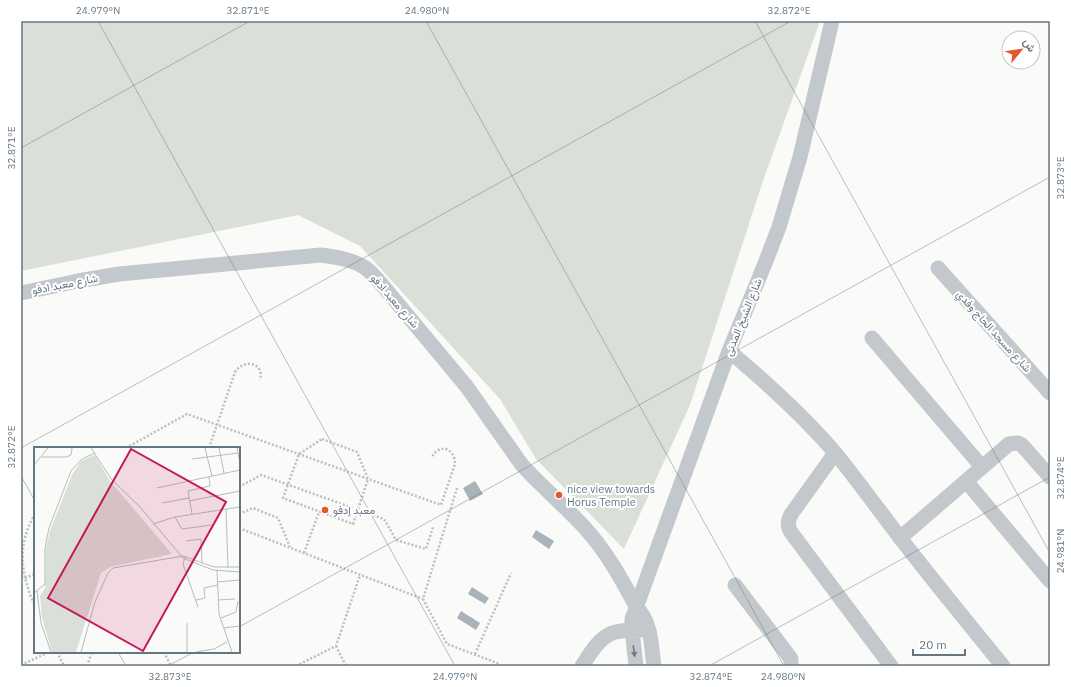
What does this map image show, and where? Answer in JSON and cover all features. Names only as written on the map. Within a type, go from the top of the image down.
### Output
[{"type":"street","name":"شارع الشيخ المدنى","points":[[637,608],[729,351],[766,261],[790,192],[809,122],[832,21]]},
{"type":"street","name":"شارع معبد ادفو","points":[[21,293],[119,274],[321,255],[338,257],[365,268],[378,280],[467,387],[531,476],[585,527],[596,541],[617,571],[637,608],[645,618],[649,630],[654,666]]},
{"type":"street","name":"شارع مسجد الحاج وفدي","points":[[938,268],[1050,394]]},
{"type":"street","points":[[872,338],[982,467]]},
{"type":"street","points":[[729,351],[784,400],[835,453],[900,538],[1003,666]]},
{"type":"street","points":[[900,538],[1009,444],[1018,443],[1022,445],[1050,477]]},
{"type":"street","points":[[835,453],[792,513],[788,526],[790,531],[891,666]]},
{"type":"street","points":[[966,481],[1050,581]]},
{"type":"street","points":[[735,585],[789,656],[791,659],[791,666]]},
{"type":"street","points":[[636,666],[632,619],[637,608]]},
{"type":"street","points":[[582,666],[598,643],[613,632],[649,630]]},
{"type":"path","points":[[209,447],[235,372],[238,368],[247,364],[256,366],[260,370],[260,380]]},
{"type":"path","points":[[128,447],[187,414],[441,504],[455,464],[455,459],[446,449],[434,452],[432,457]]},
{"type":"path","points":[[322,440],[357,452],[368,479],[352,524],[283,498],[299,454],[322,440]]},
{"type":"path","points":[[240,486],[261,475],[384,519],[396,540],[426,549],[433,526]]},
{"type":"path","points":[[423,599],[457,488]]},
{"type":"path","points":[[240,514],[253,508],[278,518],[290,548]]},
{"type":"path","points":[[304,553],[319,512]]},
{"type":"path","points":[[34,516],[26,531],[22,556],[25,578],[34,599]]},
{"type":"path","points":[[240,528],[423,599],[447,644],[497,663],[500,666]]},
{"type":"path","points":[[474,654],[510,572]]},
{"type":"path","points":[[25,578],[34,574]]},
{"type":"path","points":[[296,666],[336,646],[360,575]]},
{"type":"path","points":[[336,646],[346,666]]},
{"type":"path","points":[[21,665],[47,653]]},
{"type":"path","points":[[58,653],[64,666]]},
{"type":"path","points":[[87,666],[92,653]]},
{"type":"path","points":[[164,653],[171,666]]},
{"type":"shaded area","points":[[21,21],[820,21],[762,184],[690,405],[624,549],[536,459],[500,399],[360,246],[298,215],[21,271]]},
{"type":"building","points":[[475,481],[483,494],[470,501],[463,488]]},
{"type":"building","points":[[536,530],[554,541],[549,549],[532,537]]},
{"type":"building","points":[[472,587],[489,598],[485,604],[468,594]]},
{"type":"building","points":[[461,611],[480,623],[476,630],[457,618]]},
{"type":"place","name":"nice view towards Horus Temple","points":[[559,495]]},
{"type":"place","name":"معبد إدفو","points":[[325,510]]}]
